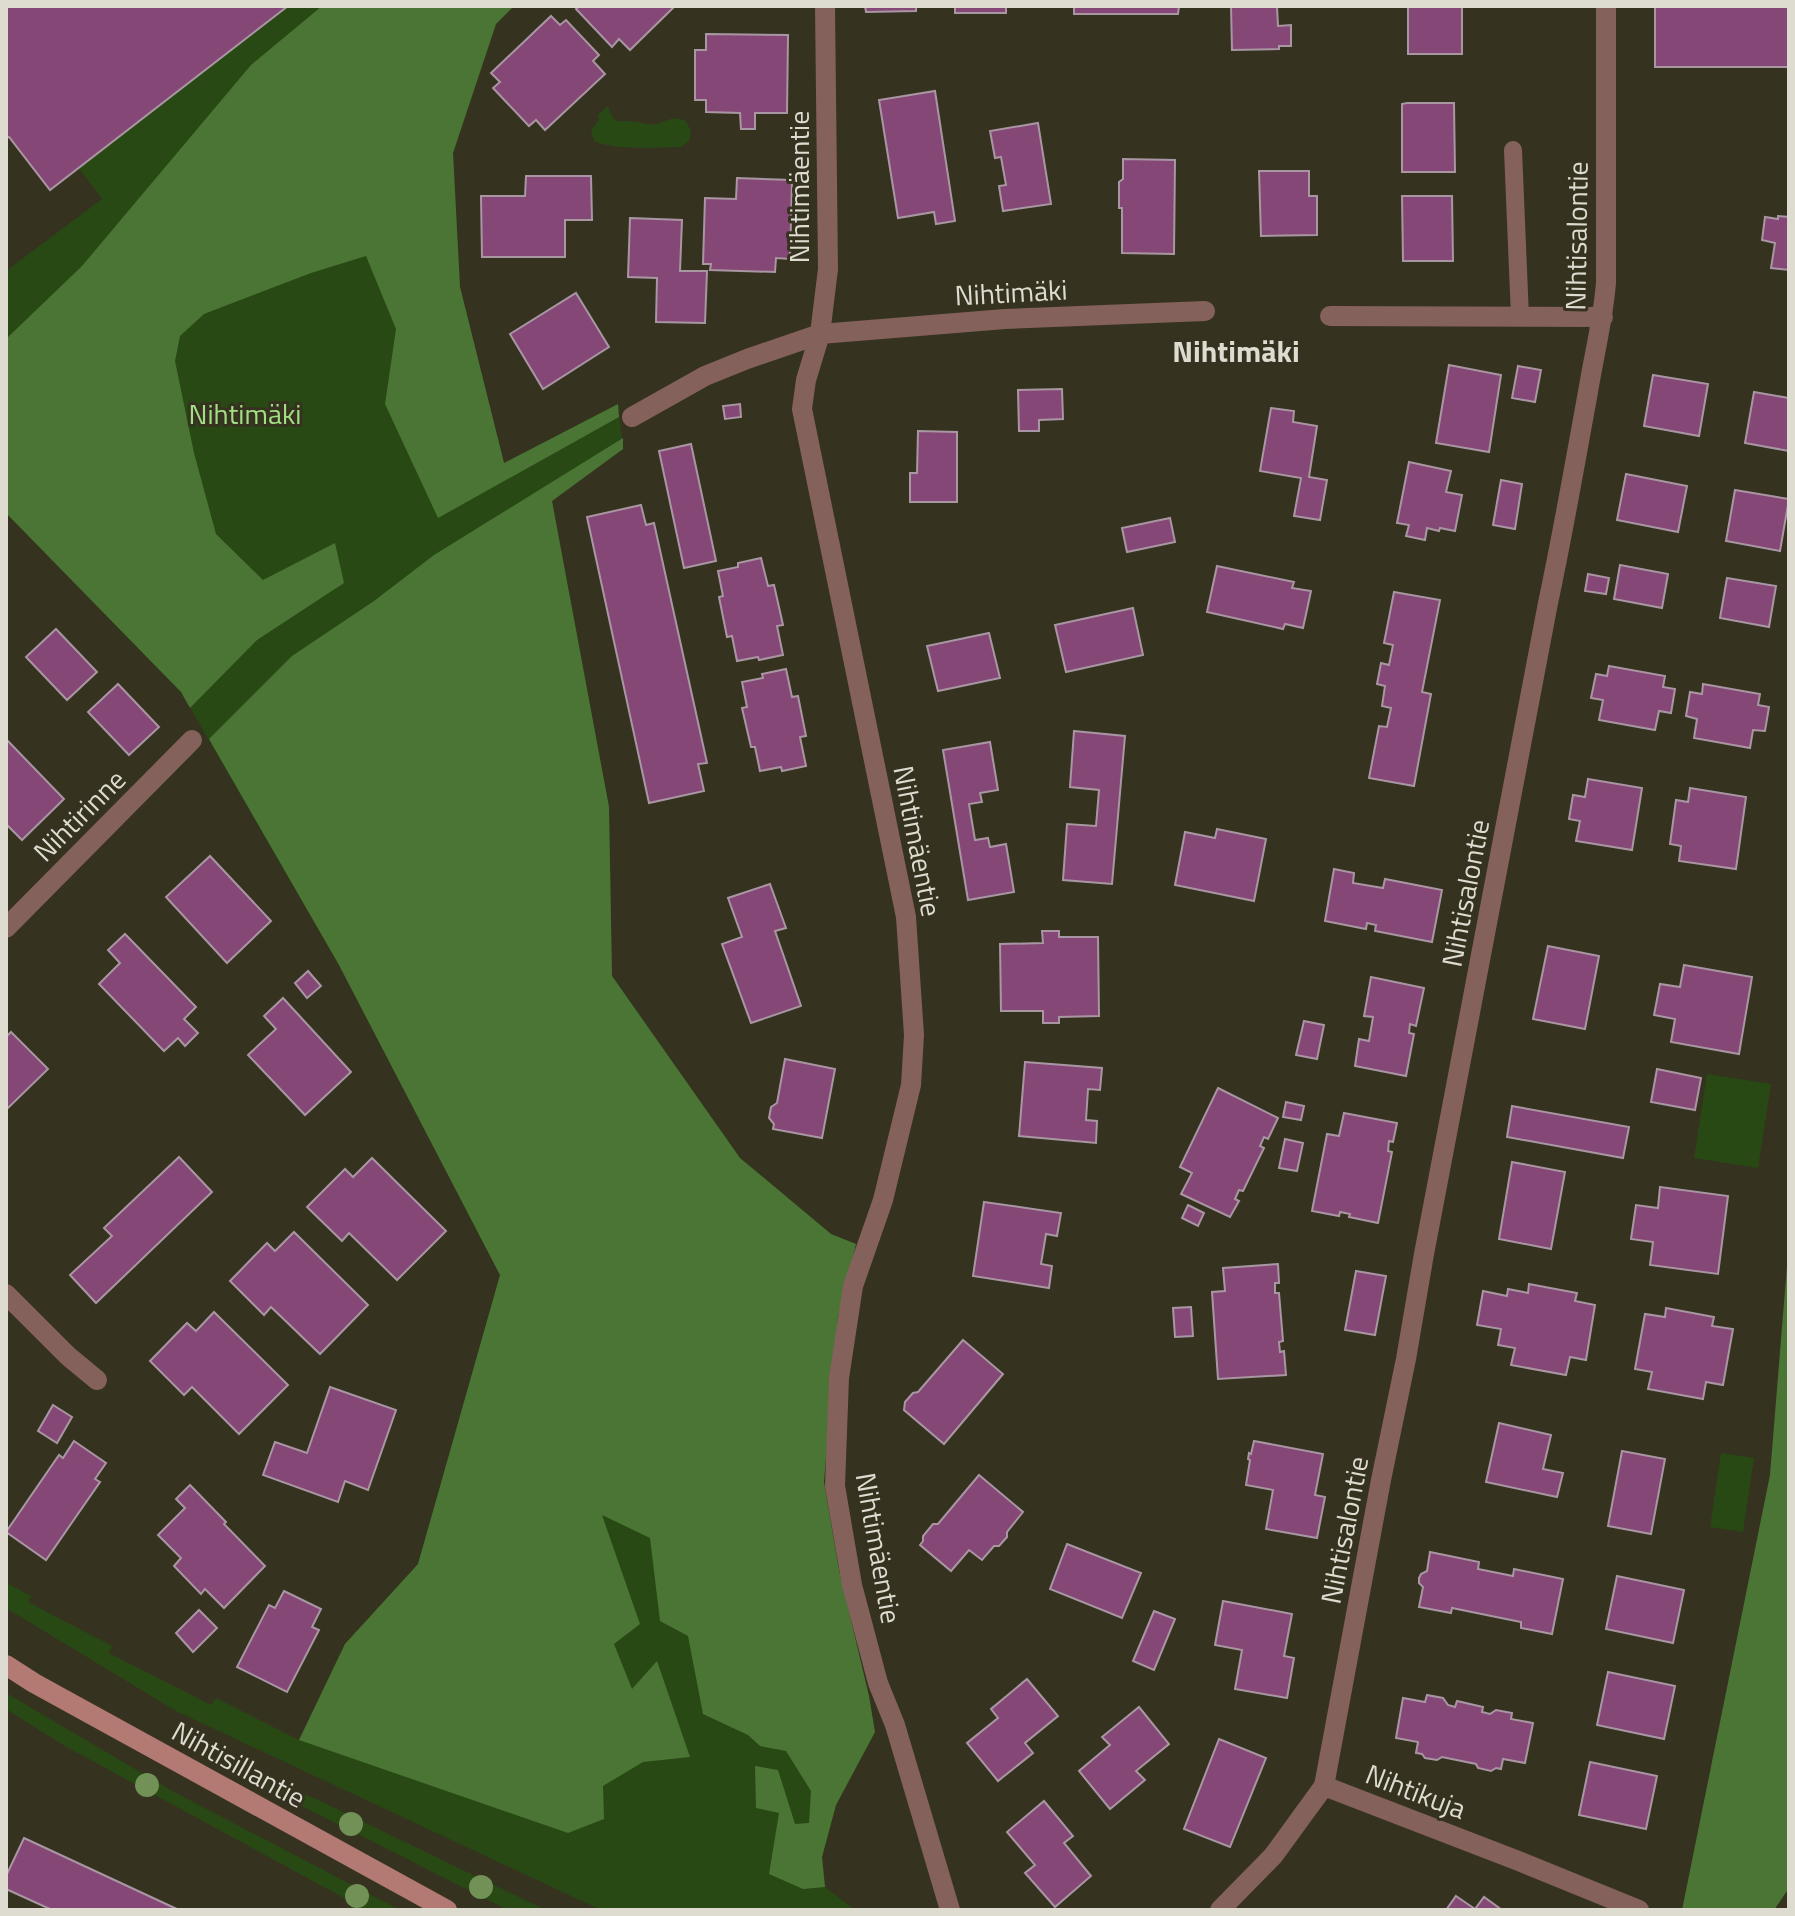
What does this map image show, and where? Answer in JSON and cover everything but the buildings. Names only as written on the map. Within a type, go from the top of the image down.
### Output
[{"type":"street","name":"Nihtimäentie","points":[[825,6],[828,269],[820,334],[806,380],[802,409],[906,917],[914,1035],[911,1085],[883,1200],[853,1286],[839,1378],[835,1486],[852,1585],[878,1683],[895,1725],[950,1910]]},
{"type":"street","name":"Nihtisalontie","points":[[1324,1786],[1603,317],[1606,283],[1606,6]]},
{"type":"street","name":"Nihtimäki","points":[[632,417],[705,376],[820,334],[1005,319],[1205,311]]},
{"type":"street","points":[[1330,316],[1603,317]]},
{"type":"street","name":"Nihtirinne","points":[[6,928],[192,740]]},
{"type":"street","points":[[6,1294],[68,1356],[97,1380]]},
{"type":"street","name":"Nihtisillantie","points":[[6,1665],[447,1910]]},
{"type":"street","name":"Nihtikuja","points":[[1220,1910],[1273,1856],[1324,1786],[1639,1910]]},
{"type":"lane","points":[[1513,150],[1520,317]]},
{"type":"green space","name":"Nihtimäki","points":[[288,6],[514,6],[496,24],[453,153],[460,287],[504,463],[618,404],[623,449],[552,501],[609,807],[612,976],[740,1158],[831,1234],[856,1244],[838,1317],[824,1482],[839,1570],[875,1732],[836,1805],[822,1857],[825,1887],[855,1910],[601,1910],[176,1711],[6,1608],[6,1583],[31,1596],[28,1602],[112,1646],[109,1653],[211,1705],[216,1698],[299,1740],[345,1644],[418,1564],[500,1275],[339,965],[181,692],[6,513],[6,271],[102,199],[78,167]]},
{"type":"green space","points":[[322,6],[514,6],[496,24],[453,153],[460,287],[504,463],[618,404],[619,417],[438,518],[385,404],[396,329],[366,256],[311,273],[204,314],[180,336],[175,361],[194,453],[216,534],[263,580],[335,543],[344,583],[257,640],[190,708],[181,692],[6,513],[6,339],[82,266],[251,65]]},
{"type":"green space","points":[[608,106],[613,117],[619,121],[656,124],[673,119],[686,121],[691,131],[689,141],[681,147],[636,148],[594,141],[591,130],[599,120],[598,115]]},
{"type":"green space","points":[[623,438],[623,449],[552,501],[609,807],[612,976],[740,1158],[831,1234],[856,1244],[838,1317],[824,1482],[839,1570],[875,1732],[836,1805],[822,1857],[825,1887],[803,1889],[769,1874],[779,1813],[756,1808],[755,1766],[778,1770],[795,1824],[809,1823],[811,1791],[786,1751],[760,1746],[748,1735],[703,1714],[688,1636],[660,1621],[650,1538],[602,1515],[640,1624],[614,1644],[632,1689],[657,1661],[690,1757],[643,1762],[603,1786],[604,1819],[568,1833],[299,1740],[345,1644],[418,1564],[500,1275],[339,965],[209,739],[292,656],[374,601],[434,555]]},
{"type":"green space","points":[[1707,1074],[1771,1084],[1758,1168],[1694,1158]]},
{"type":"green space","points":[[1789,1241],[1789,1888],[1774,1910],[1682,1910],[1770,1475]]},
{"type":"green space","points":[[1721,1453],[1754,1458],[1743,1532],[1710,1527]]},
{"type":"green space","points":[[6,1693],[174,1792],[400,1910],[366,1910],[65,1746],[6,1709]]},
{"type":"green space","points":[[231,1763],[316,1799],[546,1910],[508,1910],[228,1769]]},
{"type":"district","name":"Nihtimäki","points":[[1236,351]]}]
